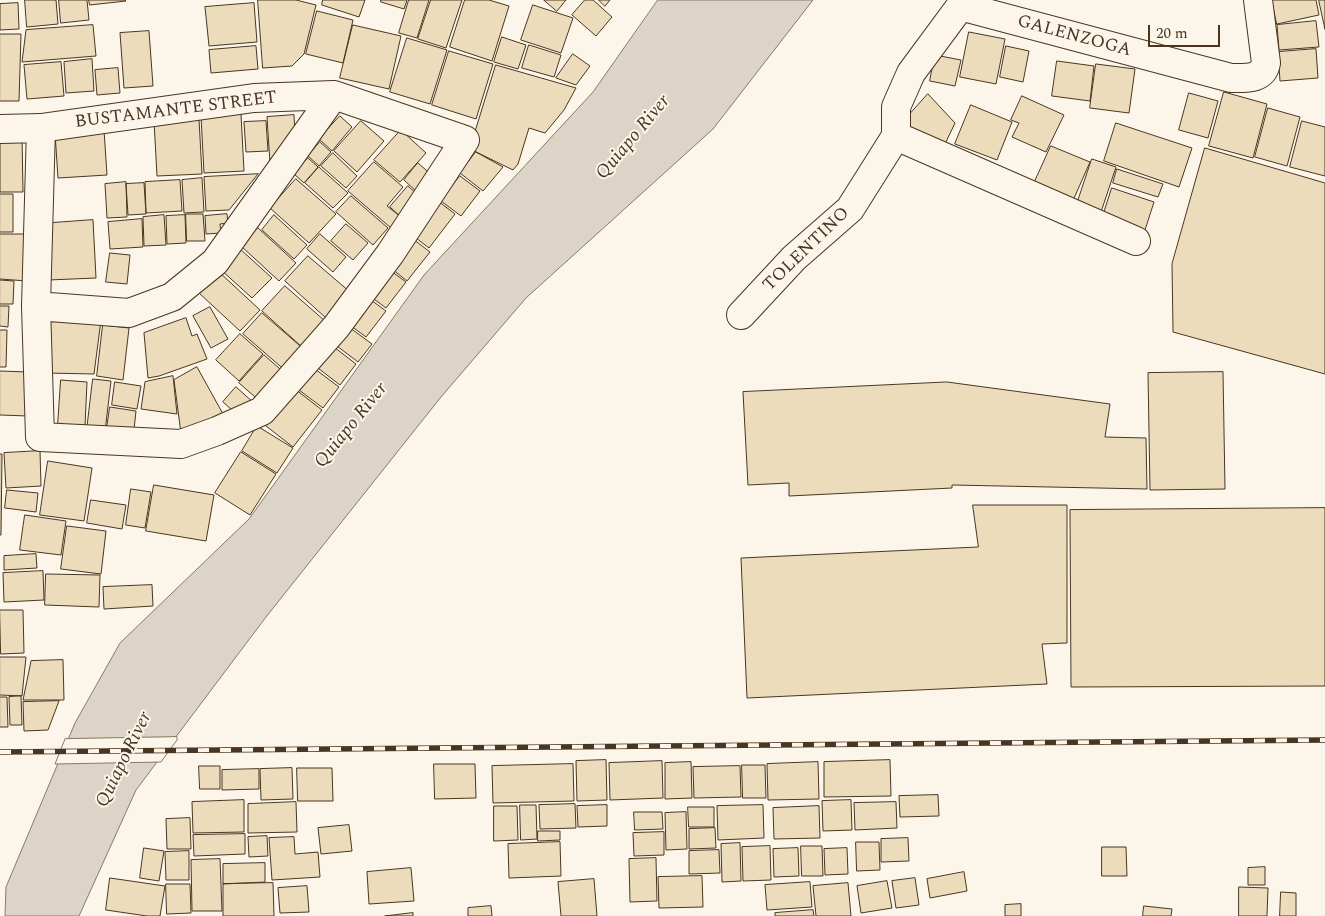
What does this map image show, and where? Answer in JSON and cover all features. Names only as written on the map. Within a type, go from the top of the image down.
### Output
[{"type":"street","name":"GALENZOGA","points":[[962,3],[1231,78],[1250,78],[1258,76],[1265,69],[1266,63],[1258,0]]},
{"type":"street","points":[[962,3],[911,73],[896,106],[896,136],[1136,241]]},
{"type":"street","points":[[40,128],[36,306],[129,313],[172,297],[215,262],[334,95]]},
{"type":"street","name":"BUSTAMANTE STREET","points":[[0,129],[40,128],[254,98],[334,95],[466,140],[390,254],[336,327],[262,411],[217,431],[181,444],[40,437],[36,306]]},
{"type":"street","name":"TOLENTINO","points":[[741,315],[794,258],[850,209],[896,136]]},
{"type":"water","name":"Quiapo River","points":[[658,0],[813,0],[713,129],[526,298],[441,397],[266,617],[136,790],[79,916],[5,916],[6,887],[75,723],[120,643],[249,519],[424,275],[593,92]]},
{"type":"pier","points":[[177,737],[177,740],[161,762],[55,764],[65,739]]},
{"type":"building","points":[[25,0],[56,0],[58,24],[27,27]]},
{"type":"building","points":[[59,0],[87,0],[89,20],[61,23]]},
{"type":"building","points":[[89,0],[125,0],[126,1],[90,5]]},
{"type":"building","points":[[258,0],[296,0],[316,5],[304,54],[292,66],[263,68]]},
{"type":"building","points":[[323,0],[365,0],[359,17],[322,5]]},
{"type":"building","points":[[381,0],[407,0],[404,9],[381,2]]},
{"type":"building","points":[[409,0],[429,0],[417,38],[399,33]]},
{"type":"building","points":[[431,0],[462,0],[446,48],[418,39]]},
{"type":"building","points":[[465,0],[489,0],[509,6],[492,61],[450,47]]},
{"type":"building","points":[[544,0],[566,0],[557,11]]},
{"type":"building","points":[[585,0],[593,0],[612,17],[596,36],[572,15]]},
{"type":"building","points":[[599,0],[610,0],[605,6]]},
{"type":"building","points":[[1272,0],[1316,0],[1319,15],[1277,24]]},
{"type":"building","points":[[1319,0],[1325,0],[1325,29]]},
{"type":"building","points":[[18,3],[19,29],[0,30],[0,4]]},
{"type":"building","points":[[254,3],[257,42],[209,46],[205,7]]},
{"type":"building","points":[[533,5],[573,18],[561,53],[521,40]]},
{"type":"building","points":[[317,11],[353,20],[343,63],[306,54]]},
{"type":"building","points":[[1316,21],[1319,47],[1279,50],[1277,25]]},
{"type":"building","points":[[93,25],[96,56],[22,62],[26,30]]},
{"type":"building","points":[[353,25],[401,36],[389,89],[340,78]]},
{"type":"building","points":[[149,31],[153,86],[124,88],[120,33]]},
{"type":"building","points":[[969,32],[1005,39],[996,84],[960,77]]},
{"type":"building","points":[[0,34],[21,34],[19,101],[0,101]]},
{"type":"building","points":[[502,37],[526,45],[518,69],[494,62]]},
{"type":"building","points":[[407,38],[447,50],[430,104],[390,92]]},
{"type":"building","points":[[529,45],[561,55],[554,77],[522,68]]},
{"type":"building","points":[[256,46],[258,69],[211,73],[209,50]]},
{"type":"building","points":[[1006,46],[1029,51],[1023,82],[1000,77]]},
{"type":"building","points":[[1316,49],[1318,78],[1280,81],[1278,52]]},
{"type":"building","points":[[449,51],[493,64],[476,119],[432,105]]},
{"type":"building","points":[[573,54],[590,66],[576,85],[556,78]]},
{"type":"building","points":[[935,55],[961,60],[955,86],[930,81]]},
{"type":"building","points":[[92,59],[94,91],[66,93],[64,62]]},
{"type":"building","points":[[1057,61],[1094,66],[1090,101],[1052,96]]},
{"type":"building","points":[[61,62],[64,96],[27,99],[24,65]]},
{"type":"building","points":[[1096,64],[1135,69],[1129,113],[1090,108]]},
{"type":"building","points":[[496,65],[576,88],[564,110],[545,133],[529,128],[518,164],[513,170],[470,149]]},
{"type":"building","points":[[118,68],[120,93],[97,95],[95,70]]},
{"type":"building","points":[[1224,92],[1267,104],[1253,158],[1209,146]]},
{"type":"building","points":[[1189,93],[1218,101],[1208,138],[1179,130]]},
{"type":"building","points":[[928,94],[955,123],[945,144],[902,123]]},
{"type":"building","points":[[1022,96],[1064,115],[1046,152],[1012,137],[1019,123],[1011,120]]},
{"type":"building","points":[[971,105],[1012,122],[997,160],[955,144]]},
{"type":"building","points":[[1268,108],[1300,117],[1287,166],[1255,157]]},
{"type":"building","points":[[241,114],[244,171],[204,173],[201,116]]},
{"type":"building","points":[[294,115],[295,135],[270,163],[267,117]]},
{"type":"building","points":[[340,116],[352,127],[332,151],[319,139]]},
{"type":"building","points":[[199,119],[202,174],[157,176],[154,121]]},
{"type":"building","points":[[266,121],[268,151],[246,152],[244,122]]},
{"type":"building","points":[[361,121],[384,141],[357,172],[334,151]]},
{"type":"building","points":[[1302,121],[1325,127],[1325,176],[1290,167]]},
{"type":"building","points":[[1116,123],[1192,148],[1179,187],[1104,161]]},
{"type":"building","points":[[104,130],[107,175],[58,178],[55,133]]},
{"type":"building","points":[[401,130],[426,153],[400,182],[374,160]]},
{"type":"building","points":[[22,136],[23,192],[0,192],[0,137]]},
{"type":"building","points":[[320,142],[331,152],[319,166],[308,156]]},
{"type":"building","points":[[1051,146],[1090,162],[1071,205],[1032,188]]},
{"type":"building","points":[[1205,148],[1325,183],[1325,374],[1173,332],[1172,264]]},
{"type":"building","points":[[476,152],[503,167],[483,191],[460,173]]},
{"type":"building","points":[[333,153],[357,176],[346,188],[321,166]]},
{"type":"building","points":[[308,158],[318,167],[304,183],[294,174]]},
{"type":"building","points":[[1092,159],[1116,167],[1100,215],[1076,207]]},
{"type":"building","points":[[374,162],[403,187],[387,206],[401,217],[391,228],[348,191]]},
{"type":"building","points":[[418,163],[434,177],[419,194],[404,180]]},
{"type":"building","points":[[319,167],[348,193],[333,208],[305,183]]},
{"type":"building","points":[[1117,169],[1163,184],[1158,197],[1113,183]]},
{"type":"building","points":[[258,174],[229,210],[206,211],[204,177]]},
{"type":"building","points":[[460,176],[480,191],[461,216],[441,201]]},
{"type":"building","points":[[202,178],[204,212],[184,213],[182,180]]},
{"type":"building","points":[[296,179],[336,214],[309,243],[270,208]]},
{"type":"building","points":[[180,180],[182,211],[146,213],[145,182]]},
{"type":"building","points":[[126,182],[127,217],[107,218],[105,184]]},
{"type":"building","points":[[144,183],[146,214],[128,215],[126,184]]},
{"type":"building","points":[[408,186],[419,196],[401,217],[390,207]]},
{"type":"building","points":[[1112,188],[1154,202],[1145,230],[1103,216]]},
{"type":"building","points":[[0,194],[13,194],[13,232],[0,232]]},
{"type":"building","points":[[351,196],[388,228],[373,245],[336,212]]},
{"type":"building","points":[[438,201],[455,214],[429,248],[412,235]]},
{"type":"building","points":[[186,214],[203,214],[205,241],[187,241]]},
{"type":"building","points":[[227,214],[228,223],[220,224],[221,233],[206,234],[205,216]]},
{"type":"building","points":[[164,215],[166,245],[144,246],[143,217]]},
{"type":"building","points":[[185,215],[186,243],[167,244],[166,216]]},
{"type":"building","points":[[274,215],[307,245],[294,259],[262,230]]},
{"type":"building","points":[[142,219],[143,247],[110,249],[108,222]]},
{"type":"building","points":[[93,220],[96,278],[48,280],[52,223]]},
{"type":"building","points":[[346,224],[368,243],[353,260],[331,241]]},
{"type":"building","points":[[258,228],[296,263],[279,281],[241,246]]},
{"type":"building","points":[[0,234],[26,234],[27,281],[0,279]]},
{"type":"building","points":[[320,234],[346,257],[333,272],[307,249]]},
{"type":"building","points":[[409,236],[430,252],[407,281],[387,265]]},
{"type":"building","points":[[239,248],[272,278],[252,298],[220,269]]},
{"type":"building","points":[[110,253],[130,255],[127,284],[106,282]]},
{"type":"building","points":[[308,256],[350,292],[326,318],[285,281]]},
{"type":"building","points":[[387,268],[406,282],[386,308],[367,294]]},
{"type":"building","points":[[219,272],[260,310],[240,331],[199,293]]},
{"type":"building","points":[[0,280],[14,281],[13,304],[0,304]]},
{"type":"building","points":[[285,286],[325,321],[302,347],[262,311]]},
{"type":"building","points":[[367,297],[386,311],[366,337],[347,323]]},
{"type":"building","points":[[0,306],[9,306],[8,327],[0,326]]},
{"type":"building","points":[[210,307],[228,339],[211,348],[193,316]]},
{"type":"building","points":[[262,313],[306,351],[287,372],[243,334]]},
{"type":"building","points":[[46,314],[101,320],[94,374],[45,373]]},
{"type":"building","points":[[186,318],[192,336],[197,334],[207,359],[148,378],[144,333]]},
{"type":"building","points":[[103,325],[129,328],[123,380],[97,376]]},
{"type":"building","points":[[346,325],[372,344],[358,362],[333,343]]},
{"type":"building","points":[[0,330],[7,330],[6,367],[0,367]]},
{"type":"building","points":[[240,334],[263,354],[239,381],[216,360]]},
{"type":"building","points":[[330,344],[356,364],[340,385],[314,365]]},
{"type":"building","points":[[264,355],[287,375],[262,403],[239,383]]},
{"type":"building","points":[[311,366],[339,387],[323,408],[295,387]]},
{"type":"building","points":[[197,367],[228,423],[182,441],[174,380]]},
{"type":"building","points":[[0,371],[29,372],[28,416],[0,415]]},
{"type":"building","points":[[1223,372],[1225,489],[1150,490],[1148,373]]},
{"type":"building","points":[[173,376],[177,414],[141,409],[145,382]]},
{"type":"building","points":[[93,379],[111,381],[104,440],[86,438]]},
{"type":"building","points":[[61,380],[87,382],[85,426],[58,425]]},
{"type":"building","points":[[115,382],[141,386],[137,409],[112,405]]},
{"type":"building","points":[[947,382],[1110,404],[1105,437],[1146,438],[1147,489],[952,485],[952,488],[789,496],[789,483],[748,485],[743,392]]},
{"type":"building","points":[[236,387],[254,403],[241,418],[223,402]]},
{"type":"building","points":[[295,389],[322,410],[293,447],[266,426]]},
{"type":"building","points":[[110,407],[136,411],[133,439],[106,435]]},
{"type":"building","points":[[257,426],[293,448],[277,473],[242,451]]},
{"type":"building","points":[[40,451],[41,486],[6,488],[4,453]]},
{"type":"building","points":[[241,452],[276,474],[250,515],[215,493]]},
{"type":"building","points":[[0,454],[2,454],[1,535],[0,535]]},
{"type":"building","points":[[48,461],[92,468],[84,521],[40,515]]},
{"type":"building","points":[[154,485],[214,495],[206,541],[146,531]]},
{"type":"building","points":[[131,489],[151,492],[145,528],[126,525]]},
{"type":"building","points":[[7,490],[38,493],[36,512],[5,508]]},
{"type":"building","points":[[91,500],[126,505],[122,529],[87,523]]},
{"type":"building","points":[[973,505],[1067,505],[1067,643],[1042,644],[1047,684],[747,698],[741,558],[978,547]]},
{"type":"building","points":[[1325,508],[1325,686],[1071,687],[1070,510]]},
{"type":"building","points":[[25,515],[66,521],[61,555],[20,550]]},
{"type":"building","points":[[67,526],[106,531],[101,574],[61,569]]},
{"type":"building","points":[[36,554],[37,568],[4,570],[4,556]]},
{"type":"building","points":[[43,571],[44,600],[4,602],[3,573]]},
{"type":"building","points":[[46,574],[100,575],[99,607],[45,605]]},
{"type":"building","points":[[152,585],[153,606],[104,609],[103,587]]},
{"type":"building","points":[[0,610],[23,610],[24,653],[1,654]]},
{"type":"building","points":[[0,657],[26,657],[22,696],[0,695]]},
{"type":"building","points":[[63,660],[64,700],[23,700],[31,661]]},
{"type":"building","points":[[21,696],[22,725],[10,725],[9,697]]},
{"type":"building","points":[[0,697],[7,697],[8,727],[0,727]]},
{"type":"building","points":[[59,701],[48,730],[24,731],[23,702]]},
{"type":"building","points":[[606,760],[607,800],[577,801],[576,761]]},
{"type":"building","points":[[890,760],[891,796],[824,797],[824,762]]},
{"type":"building","points":[[662,761],[663,798],[610,800],[609,763]]},
{"type":"building","points":[[691,762],[692,798],[665,799],[665,763]]},
{"type":"building","points":[[818,762],[819,799],[768,800],[767,764]]},
{"type":"building","points":[[434,764],[475,764],[476,798],[435,799]]},
{"type":"building","points":[[573,764],[574,801],[493,803],[492,766]]},
{"type":"building","points":[[742,765],[765,765],[766,798],[743,798]]},
{"type":"building","points":[[199,766],[220,766],[220,789],[200,789]]},
{"type":"building","points":[[740,766],[741,797],[694,798],[693,767]]},
{"type":"building","points":[[292,768],[293,799],[261,800],[260,769]]},
{"type":"building","points":[[297,768],[332,768],[333,801],[298,801]]},
{"type":"building","points":[[259,769],[259,789],[222,790],[222,770]]},
{"type":"building","points":[[938,795],[939,816],[900,817],[899,796]]},
{"type":"building","points":[[244,800],[244,832],[193,833],[192,802]]},
{"type":"building","points":[[851,800],[852,830],[823,831],[822,801]]},
{"type":"building","points":[[296,802],[297,832],[248,833],[248,804]]},
{"type":"building","points":[[896,802],[897,828],[855,830],[854,803]]},
{"type":"building","points":[[575,804],[576,828],[540,829],[539,805]]},
{"type":"building","points":[[520,805],[536,805],[537,839],[521,840]]},
{"type":"building","points":[[607,805],[607,826],[578,827],[577,806]]},
{"type":"building","points":[[763,805],[764,838],[718,840],[717,806]]},
{"type":"building","points":[[494,806],[517,806],[518,840],[494,841]]},
{"type":"building","points":[[819,806],[820,838],[774,839],[773,808]]},
{"type":"building","points":[[688,807],[714,807],[714,827],[689,827]]},
{"type":"building","points":[[634,812],[662,812],[663,829],[635,830]]},
{"type":"building","points":[[686,812],[687,849],[666,850],[665,813]]},
{"type":"building","points":[[190,818],[191,849],[167,849],[166,819]]},
{"type":"building","points":[[349,825],[352,851],[321,854],[318,828]]},
{"type":"building","points":[[715,828],[716,848],[689,849],[689,829]]},
{"type":"building","points":[[538,831],[560,831],[560,840],[538,841]]},
{"type":"building","points":[[664,832],[664,855],[634,856],[633,833]]},
{"type":"building","points":[[245,834],[245,854],[194,856],[193,835]]},
{"type":"building","points":[[267,836],[268,856],[249,857],[248,837]]},
{"type":"building","points":[[294,837],[295,854],[318,852],[320,877],[272,880],[269,838]]},
{"type":"building","points":[[908,838],[909,861],[881,862],[881,839]]},
{"type":"building","points":[[560,842],[561,876],[509,878],[508,844]]},
{"type":"building","points":[[856,842],[879,842],[880,870],[857,871]]},
{"type":"building","points":[[740,843],[741,881],[722,882],[721,844]]},
{"type":"building","points":[[770,846],[771,880],[743,881],[742,847]]},
{"type":"building","points":[[801,846],[822,846],[823,876],[802,876]]},
{"type":"building","points":[[1102,847],[1126,847],[1127,876],[1102,876]]},
{"type":"building","points":[[144,848],[164,851],[159,881],[140,878]]},
{"type":"building","points":[[798,848],[799,876],[774,877],[773,849]]},
{"type":"building","points":[[847,848],[848,874],[825,875],[824,849]]},
{"type":"building","points":[[719,850],[720,873],[689,874],[689,851]]},
{"type":"building","points":[[189,851],[189,880],[166,880],[165,852]]},
{"type":"building","points":[[656,858],[657,901],[630,902],[629,859]]},
{"type":"building","points":[[220,859],[222,911],[192,911],[191,860]]},
{"type":"building","points":[[265,863],[265,882],[223,884],[223,864]]},
{"type":"building","points":[[1265,867],[1265,885],[1248,885],[1248,868]]},
{"type":"building","points":[[411,868],[414,901],[369,904],[367,872]]},
{"type":"building","points":[[964,872],[967,891],[930,898],[927,879]]},
{"type":"building","points":[[702,876],[703,907],[659,908],[658,877]]},
{"type":"building","points":[[110,878],[165,886],[160,916],[106,910]]},
{"type":"building","points":[[915,878],[919,905],[896,908],[892,881]]},
{"type":"building","points":[[594,879],[597,916],[561,916],[558,882]]},
{"type":"building","points":[[887,881],[892,908],[861,913],[857,886]]},
{"type":"building","points":[[810,882],[812,907],[767,910],[765,885]]},
{"type":"building","points":[[273,883],[274,916],[223,916],[223,884]]},
{"type":"building","points":[[848,883],[851,916],[816,916],[813,886]]},
{"type":"building","points":[[166,884],[190,884],[191,913],[167,914]]},
{"type":"building","points":[[307,886],[309,912],[280,913],[278,888]]},
{"type":"building","points":[[1239,887],[1268,888],[1267,916],[1239,916]]},
{"type":"building","points":[[1281,892],[1296,893],[1296,916],[1280,916]]},
{"type":"building","points":[[1021,904],[1021,916],[1005,916],[1005,905]]},
{"type":"building","points":[[491,906],[492,916],[468,916],[468,908]]},
{"type":"building","points":[[1144,906],[1172,909],[1171,916],[1143,916]]},
{"type":"building","points":[[813,910],[814,916],[775,916],[775,913]]},
{"type":"building","points":[[413,913],[413,916],[385,916]]},
{"type":"railway","points":[[0,752],[1325,740]]}]
